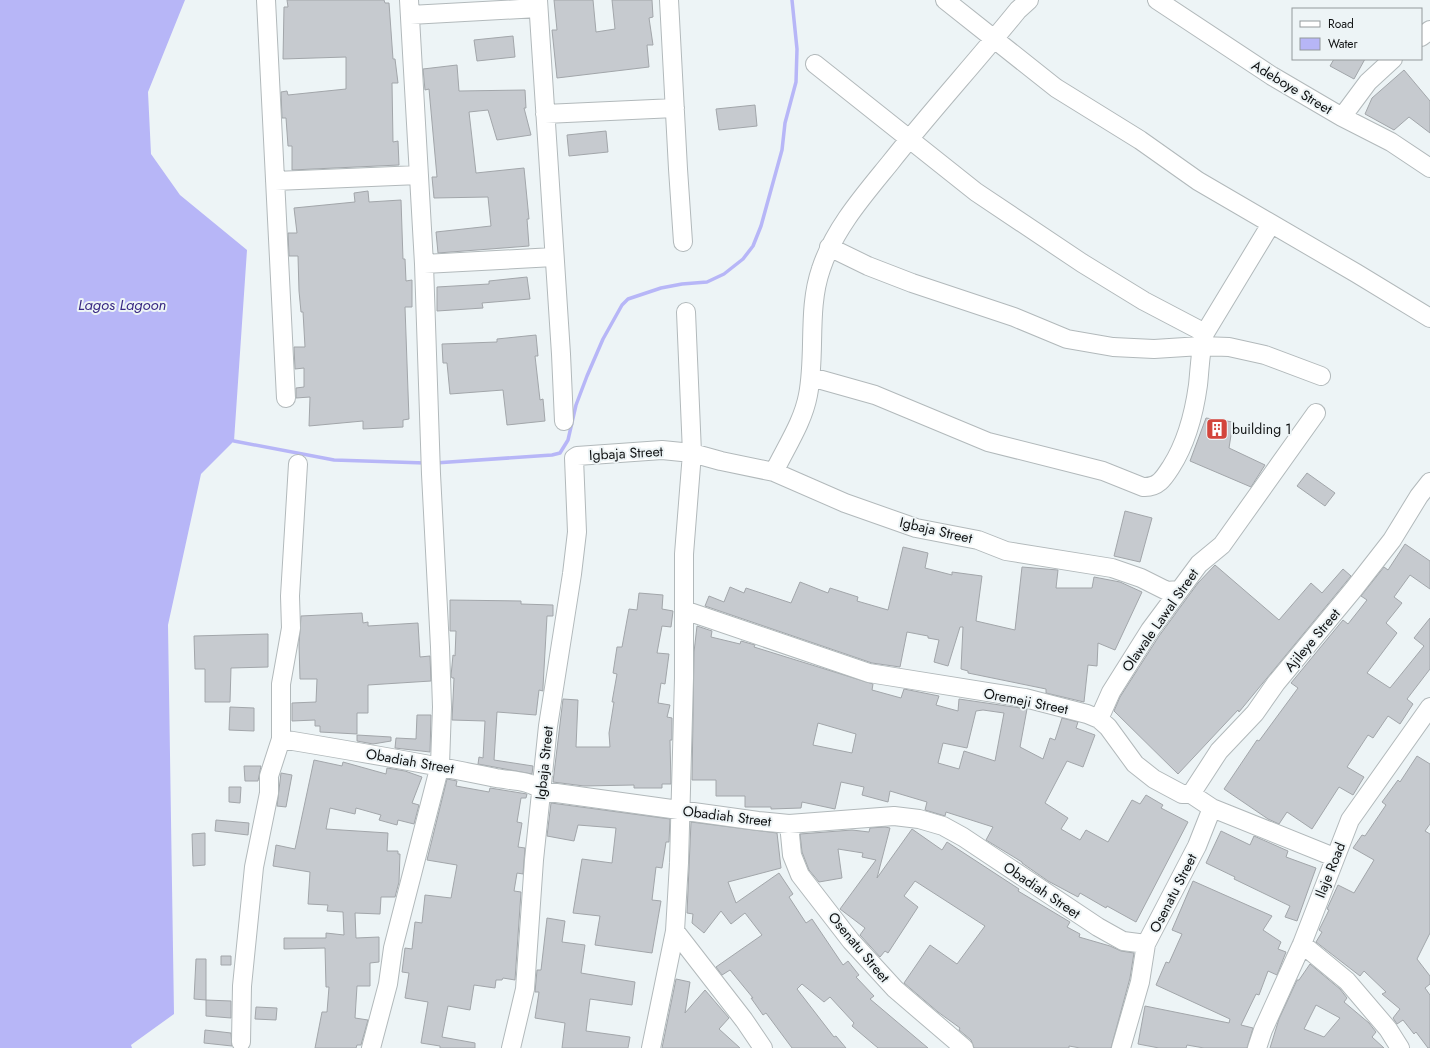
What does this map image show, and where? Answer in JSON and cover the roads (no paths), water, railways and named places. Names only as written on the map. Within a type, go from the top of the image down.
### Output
[{"type":"street","points":[[266,0],[286,398]]},
{"type":"street","points":[[669,0],[683,242]]},
{"type":"street","points":[[945,0],[995,38],[1056,88],[1140,140],[1198,181],[1430,318]]},
{"type":"street","points":[[774,472],[800,422],[808,396],[811,377],[815,294],[820,270],[829,247],[865,194],[910,138],[1018,10],[1029,0]]},
{"type":"street","name":"Adeboye Street","points":[[1157,0],[1272,76],[1342,117],[1391,142],[1430,168]]},
{"type":"street","points":[[371,1048],[388,984],[394,948],[440,765],[442,707],[440,647],[430,453],[420,175],[409,8],[538,4],[564,421]]},
{"type":"street","points":[[1422,36],[1430,30]]},
{"type":"street","points":[[1342,117],[1368,82],[1392,60]]},
{"type":"street","points":[[815,64],[976,192],[1082,263],[1203,339],[1223,346],[1265,355],[1321,376]]},
{"type":"street","points":[[545,114],[675,108]]},
{"type":"street","points":[[275,181],[420,175]]},
{"type":"street","points":[[811,377],[875,395],[988,442],[1103,471],[1143,487],[1150,487],[1163,479],[1183,444],[1193,415],[1203,339],[1271,224]]},
{"type":"street","points":[[829,247],[868,266],[912,283],[1014,316],[1067,338],[1113,347],[1148,349],[1203,339]]},
{"type":"street","points":[[424,264],[554,256]]},
{"type":"street","points":[[651,1048],[670,964],[675,931],[681,810],[684,554],[692,453],[686,312]]},
{"type":"street","name":"Olawale Lawal Street","points":[[1099,718],[1129,662],[1179,590],[1199,564],[1222,545],[1316,413]]},
{"type":"street","name":"Igbaja Street","points":[[511,1048],[525,989],[534,860],[548,726],[572,574],[577,532],[574,458],[577,456],[662,450],[692,453],[721,461],[774,472],[845,503],[916,528],[978,540],[1006,551],[1112,568],[1141,578],[1167,591],[1179,590]]},
{"type":"street","points":[[241,1042],[242,986],[254,867],[269,793],[269,776],[281,739],[282,684],[291,628],[290,596],[298,464]]},
{"type":"street","name":"Ajileye Street","points":[[1191,794],[1219,751],[1255,714],[1276,683],[1353,590],[1392,540],[1419,496],[1430,482]]},
{"type":"street","name":"Oremeji Street","points":[[684,610],[869,673],[1025,698],[1099,718]]},
{"type":"street","name":"Ilaje Road","points":[[1257,1048],[1263,1030],[1302,944],[1334,857],[1350,820],[1366,801],[1430,707]]},
{"type":"street","points":[[1099,718],[1115,735],[1136,764],[1154,779],[1182,794],[1191,794],[1212,808],[1334,857]]},
{"type":"street","name":"Obadiah Street","points":[[281,739],[440,765],[498,778],[534,784],[542,791],[758,821],[789,824],[894,816],[919,819],[943,826],[963,837],[1098,927],[1123,940],[1146,944]]},
{"type":"street","name":"Osenatu Street","points":[[1121,1048],[1140,982],[1146,944],[1197,846],[1212,808]]},
{"type":"street","name":"Osenatu Street","points":[[789,824],[792,855],[800,875],[851,941],[895,989],[964,1048]]},
{"type":"street","points":[[675,931],[744,1020],[763,1048]]},
{"type":"street","points":[[1302,944],[1347,981],[1388,1029],[1400,1048]]},
{"type":"water","name":"Lagos Lagoon","points":[[0,0],[185,0],[148,92],[151,154],[180,195],[247,250],[234,441],[201,474],[168,625],[174,1014],[131,1045],[132,1048],[0,1048]]},
{"type":"waterway","points":[[435,463],[552,455],[560,453],[568,440],[576,405],[587,376],[603,339],[622,305],[628,299],[661,288],[682,284],[707,282],[724,274],[743,259],[753,246],[761,226],[782,150],[785,123],[796,82],[797,49],[792,0]]},
{"type":"waterway","points":[[234,441],[334,460],[425,463]]},
{"type":"place","name":"building 1","points":[[1217,429]]}]
